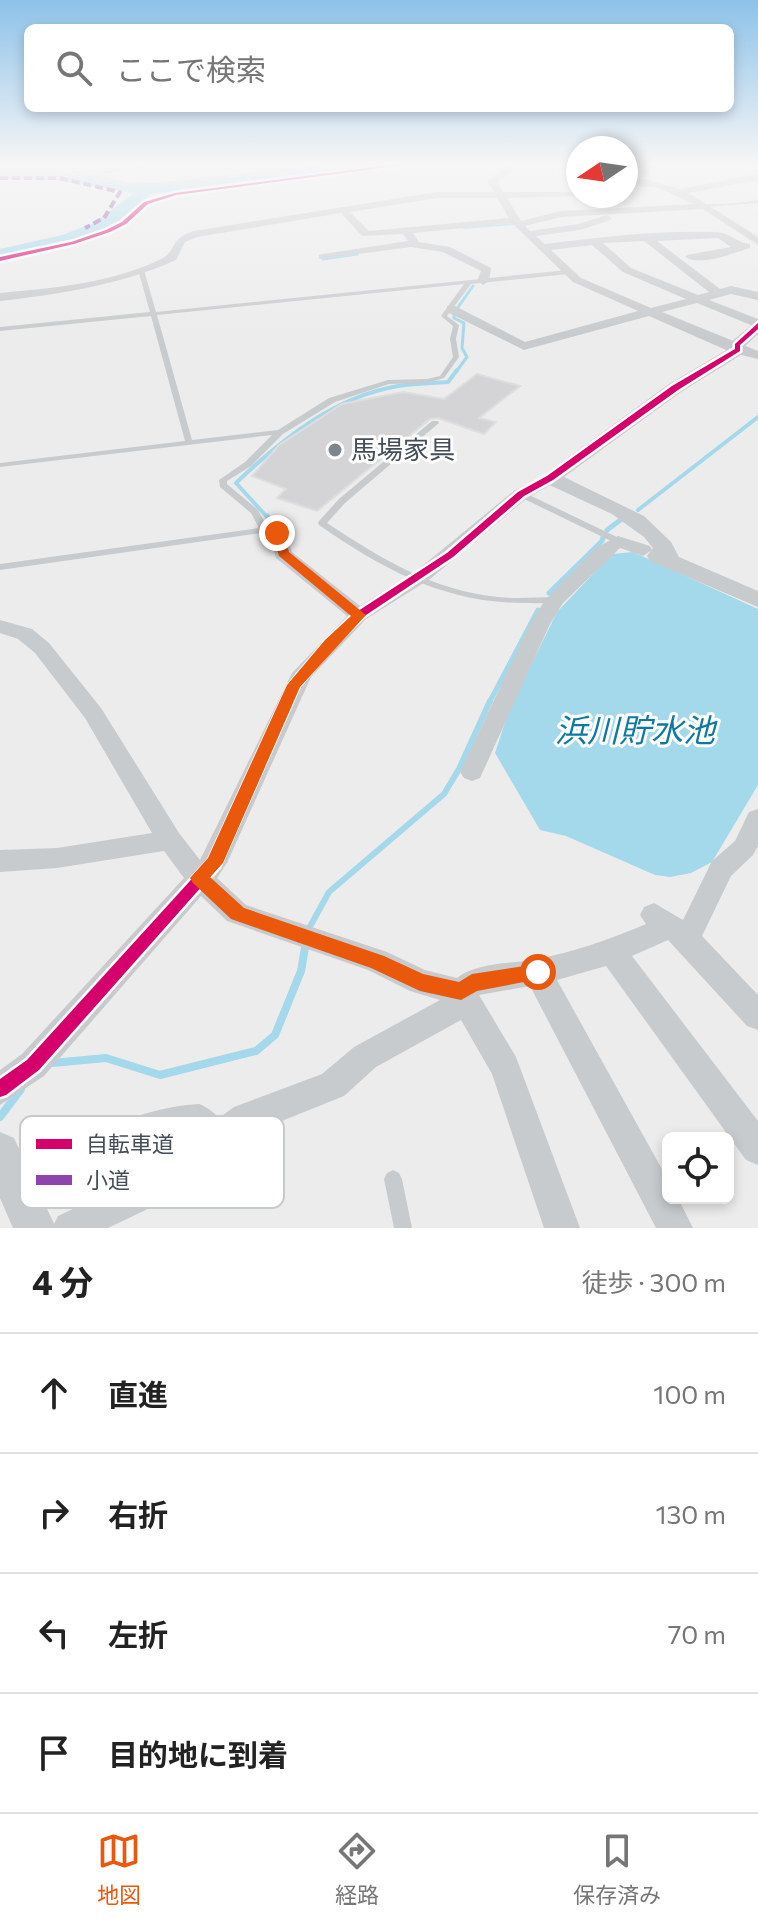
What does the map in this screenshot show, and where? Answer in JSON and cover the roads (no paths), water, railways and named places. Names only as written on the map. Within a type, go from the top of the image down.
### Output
[{"type":"street","points":[[0,297],[104,280],[172,258],[181,240],[188,236],[286,220]]},
{"type":"street","points":[[353,220],[366,234],[526,220]]},
{"type":"street","points":[[528,234],[602,220]]},
{"type":"street","points":[[725,220],[758,243]]},
{"type":"street","points":[[517,222],[568,272],[586,285],[738,350],[758,355]]},
{"type":"street","points":[[585,225],[627,270],[757,327],[737,345],[738,350]]},
{"type":"street","points":[[405,230],[414,241],[411,244]]},
{"type":"street","points":[[542,248],[600,241],[716,235],[738,247]]},
{"type":"street","points":[[648,239],[718,294]]},
{"type":"street","points":[[691,257],[714,255],[758,243]]},
{"type":"street","points":[[323,257],[411,244],[446,249],[489,271],[483,281]]},
{"type":"street","points":[[451,309],[524,346],[735,290],[758,296]]},
{"type":"street","points":[[0,1089],[33,1065],[214,863],[294,685],[330,643],[359,615],[450,555],[521,494],[550,478],[675,388],[738,350]]},
{"type":"street","points":[[550,478],[626,513],[662,546],[670,561]]},
{"type":"street","points":[[265,530],[277,533],[283,554],[359,615]]},
{"type":"street","points":[[472,772],[533,638],[555,600],[618,541],[758,600]]},
{"type":"street","points":[[0,626],[25,634],[42,648],[93,713],[170,840],[199,878],[237,913],[377,961],[420,982],[463,997],[505,1068],[562,1228]]},
{"type":"street","points":[[254,1116],[333,1085],[365,1057],[463,997],[472,983],[538,972],[612,952],[670,926],[692,929],[721,869],[744,848],[758,819]]},
{"type":"street","points":[[0,861],[57,858],[170,840]]},
{"type":"street","points":[[670,926],[758,1016]]},
{"type":"street","points":[[612,952],[758,1148]]},
{"type":"street","points":[[538,972],[675,1228]]},
{"type":"street","points":[[7,1168],[20,1196]]},
{"type":"street","points":[[26,1208],[35,1228]]},
{"type":"street","points":[[70,1228],[112,1208]]},
{"type":"lane","points":[[141,270],[188,440]]},
{"type":"lane","points":[[0,329],[568,272]]},
{"type":"lane","points":[[0,567],[265,530],[255,512],[221,483],[248,464],[280,432],[340,397],[388,382],[427,381],[442,377],[456,357],[453,339],[456,325],[444,316],[469,282]]},
{"type":"lane","points":[[435,423],[322,519],[322,523],[414,580],[476,597],[555,600]]},
{"type":"lane","points":[[0,465],[188,440],[280,432]]},
{"type":"lane","points":[[521,494],[618,541]]},
{"type":"lane","points":[[162,1116],[177,1111],[199,1112],[203,1116]]},
{"type":"lane","points":[[393,1179],[403,1228]]},
{"type":"water","name":"浜川貯水池","points":[[633,552],[758,609],[758,785],[712,862],[691,873],[670,877],[655,875],[566,836],[540,830],[495,753],[509,710],[557,612],[612,554]]},
{"type":"waterway","points":[[0,254],[67,239],[100,227],[109,220]]},
{"type":"waterway","points":[[464,228],[514,224]]},
{"type":"waterway","points":[[347,255],[357,254]]},
{"type":"waterway","points":[[347,255],[358,254]]},
{"type":"waterway","points":[[323,259],[347,255]]},
{"type":"waterway","points":[[343,256],[347,255]]},
{"type":"waterway","points":[[456,310],[473,286]]},
{"type":"waterway","points":[[454,313],[454,318],[464,323],[462,348],[467,357],[456,372]]},
{"type":"waterway","points":[[268,518],[236,483],[291,436],[310,422],[352,400],[398,386],[448,382],[457,370]]},
{"type":"waterway","points":[[638,510],[758,417]]},
{"type":"waterway","points":[[267,516],[271,522]]},
{"type":"waterway","points":[[607,530],[623,518]]},
{"type":"waterway","points":[[549,593],[602,541],[604,534]]},
{"type":"waterway","points":[[490,702],[538,610]]},
{"type":"waterway","points":[[307,932],[329,892],[444,794],[490,702]]},
{"type":"waterway","points":[[52,1063],[106,1058],[160,1075],[256,1051],[275,1035],[301,971],[306,942]]},
{"type":"waterway","points":[[0,1117],[21,1089]]},
{"type":"place","name":"馬場家具","points":[[335,450]]}]
